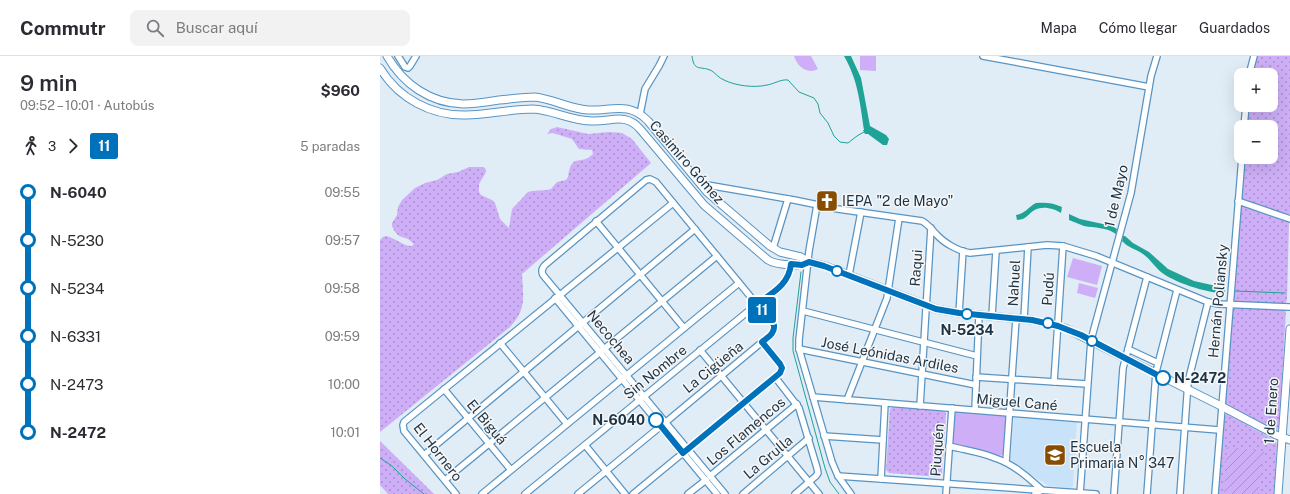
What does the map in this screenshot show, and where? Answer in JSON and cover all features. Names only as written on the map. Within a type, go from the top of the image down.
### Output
[{"type":"main road","name":"Casimiro Gómez","points":[[387,56],[397,72],[410,85],[426,94],[454,103],[468,104],[534,97],[579,109],[630,109],[640,114],[648,121],[718,202],[773,248],[780,252],[801,257],[809,262],[820,264],[926,306],[959,313],[1024,319],[1074,331],[1282,438],[1290,440]]},
{"type":"main road","name":"Casimiro Gómez","points":[[380,68],[390,82],[405,96],[424,107],[442,113],[466,115],[534,109],[580,120],[628,120],[636,124],[695,196],[709,210],[768,260],[773,262],[802,265],[809,262]]},
{"type":"main road","points":[[599,121],[600,109]]},
{"type":"main road","points":[[695,196],[704,187]]},
{"type":"main road","name":"1 de Enero","points":[[1278,494],[1289,367],[1290,329]]},
{"type":"street","points":[[398,56],[404,67],[408,68],[416,56]]},
{"type":"street","points":[[640,114],[644,89],[664,56]]},
{"type":"street","points":[[983,56],[1149,86]]},
{"type":"street","name":"1 de Mayo","points":[[1080,493],[1090,340],[1131,193],[1152,70],[1157,56]]},
{"type":"street","points":[[1251,68],[1254,56]]},
{"type":"street","name":"Hernán Poliansky","points":[[1215,494],[1241,164]]},
{"type":"street","points":[[684,328],[596,222],[646,180],[655,180],[757,304]]},
{"type":"street","points":[[704,187],[707,185],[833,208],[922,221],[927,224],[943,241],[963,251],[974,253],[1051,245],[1064,246],[1096,256],[1208,302],[1290,307]]},
{"type":"street","points":[[773,248],[788,199]]},
{"type":"street","points":[[1238,201],[1290,219]]},
{"type":"street","points":[[444,389],[673,203]]},
{"type":"street","points":[[817,205],[809,251],[799,349],[832,462],[838,476],[851,494]]},
{"type":"street","points":[[849,276],[861,212]]},
{"type":"street","points":[[847,400],[886,302],[899,218]]},
{"type":"street","name":"Necochea","points":[[596,222],[545,265],[542,270],[543,275],[558,296],[663,424],[708,478],[725,494]]},
{"type":"street","name":"Raqui","points":[[920,406],[931,228]]},
{"type":"street","points":[[424,455],[695,229]]},
{"type":"street","name":"Pudú","points":[[1054,382],[1064,246]]},
{"type":"street","name":"Nahuel","points":[[1024,319],[1028,247]]},
{"type":"street","points":[[959,313],[963,251]]},
{"type":"street","points":[[992,316],[996,251]]},
{"type":"street","points":[[445,480],[717,256]]},
{"type":"street","name":"Sin Nombre","points":[[529,493],[700,350],[785,282],[790,273],[791,264]]},
{"type":"street","points":[[1114,494],[1123,370],[1147,277]]},
{"type":"street","name":"Sin Nombre","points":[[482,494],[739,283]]},
{"type":"street","points":[[1147,494],[1156,374],[1177,290]]},
{"type":"street","points":[[1180,494],[1189,374],[1208,302]]},
{"type":"street","name":"La Cigüeña","points":[[578,494],[772,334],[774,330],[773,324],[757,304]]},
{"type":"street","points":[[803,311],[977,356]]},
{"type":"street","points":[[975,410],[979,315]]},
{"type":"street","name":"Nahuel","points":[[1006,462],[1016,319]]},
{"type":"street","points":[[633,494],[780,373],[782,368],[780,364],[762,342]]},
{"type":"street","points":[[500,343],[567,424]]},
{"type":"street","name":"José Leónidas Ardiles","points":[[799,349],[976,385]]},
{"type":"street","points":[[1128,349],[1158,363]]},
{"type":"street","points":[[700,350],[819,494]]},
{"type":"street","points":[[775,377],[797,404],[818,468],[818,473],[795,494]]},
{"type":"street","name":"José Leónidas Ardiles","points":[[976,377],[1087,384]]},
{"type":"street","name":"El Biguá","points":[[444,389],[511,470]]},
{"type":"street","name":"El Hornero","points":[[444,389],[406,420],[403,425],[404,431],[456,494]]},
{"type":"street","name":"Miguel Cané","points":[[813,397],[1219,430]]},
{"type":"street","points":[[880,479],[885,403]]},
{"type":"street","name":"Los Flamencos","points":[[688,494],[797,404]]},
{"type":"street","name":"Piuquén","points":[[946,494],[952,408]]},
{"type":"street","points":[[824,436],[883,440]]},
{"type":"street","name":"La Grulla","points":[[742,494],[809,438]]},
{"type":"street","points":[[585,445],[625,494]]},
{"type":"street","points":[[949,446],[990,456],[1006,462],[1029,478],[1043,492]]},
{"type":"street","points":[[838,476],[1043,492],[1096,494]]},
{"type":"street","name":"Necochea","points":[[708,478],[717,494]]},
{"type":"street","points":[[1035,494],[1043,492]]},
{"type":"shaded area","points":[[794,56],[811,56],[818,69],[814,71],[806,70],[797,63]]},
{"type":"shaded area","points":[[844,56],[851,56],[861,78],[870,126],[886,135],[889,139],[887,145],[883,145],[868,134],[865,134],[863,130],[858,92],[849,65]]},
{"type":"shaded area","points":[[860,56],[876,56],[876,71],[860,70]]},
{"type":"shaded area","points":[[1257,56],[1290,56],[1290,213],[1288,215],[1241,198],[1244,164],[1278,164],[1278,120],[1248,120],[1248,112],[1278,112],[1278,68],[1254,68]]},
{"type":"shaded area","points":[[557,127],[588,134],[609,132],[622,133],[632,139],[651,163],[522,274],[522,308],[510,327],[380,432],[380,240],[386,236],[408,246],[412,246],[414,244],[408,239],[399,236],[392,226],[392,223],[397,215],[398,207],[402,200],[415,188],[425,183],[437,180],[447,174],[458,172],[469,167],[483,167],[485,168],[486,172],[479,184],[479,192],[481,195],[495,203],[500,219],[509,228],[512,209],[528,192],[551,189],[557,182],[566,180],[574,162],[588,158],[593,154],[592,150],[579,149],[572,139],[553,133],[547,134],[551,129]]},
{"type":"shaded area","points":[[1036,203],[1050,203],[1062,207],[1061,213],[1051,209],[1040,208],[1033,211],[1025,218],[1017,220],[1016,215],[1022,213]]},
{"type":"shaded area","points":[[1242,205],[1289,223],[1287,300],[1285,304],[1235,302],[1232,300],[1240,208]]},
{"type":"shaded area","points":[[1069,214],[1080,219],[1112,226],[1117,229],[1116,234],[1108,230],[1084,226],[1069,220]]},
{"type":"shaded area","points":[[1123,236],[1149,252],[1168,269],[1194,281],[1225,288],[1225,293],[1210,292],[1174,280],[1161,272],[1143,254],[1124,243],[1122,241]]},
{"type":"shaded area","points":[[1073,258],[1102,266],[1097,285],[1067,277]]},
{"type":"shaded area","points":[[1079,283],[1098,288],[1095,298],[1077,293]]},
{"type":"shaded area","points":[[1237,307],[1286,311],[1279,428],[1277,430],[1274,430],[1225,404],[1233,310]]},
{"type":"shaded area","points":[[893,407],[944,411],[946,413],[942,474],[939,477],[889,473],[886,470],[890,409]]},
{"type":"shaded area","points":[[954,410],[1006,415],[1004,455],[998,456],[952,445]]},
{"type":"shaded area","points":[[1227,414],[1276,441],[1274,494],[1218,494],[1224,416]]},
{"type":"shaded area","name":"Escuela Primaria N° 347","points":[[1014,416],[1077,421],[1073,486],[1070,488],[1049,486],[1020,468],[1020,466],[1012,465],[1010,463]]},
{"type":"shaded area","points":[[380,441],[434,494],[388,494],[380,485]]},
{"type":"shaded area","points":[[1227,447],[1264,451],[1258,494],[1224,494]]},
{"type":"waterway","points":[[692,56],[696,67],[708,69],[722,79],[734,84],[762,86],[788,80],[799,92],[814,98],[818,104],[820,113],[828,123],[834,136],[840,142],[848,143],[864,132]]},
{"type":"waterway","points":[[801,272],[793,338],[793,351],[825,468],[830,482],[839,494]]},
{"type":"waterway","points":[[1235,291],[1285,293]]},
{"type":"waterway","points":[[380,458],[392,466],[405,479],[424,494]]},
{"type":"bus line","name":"11","points":[[656,420],[683,453],[780,373],[782,368],[780,364],[762,342],[773,333],[774,325],[757,304],[785,282],[790,273],[791,264],[804,265],[809,262],[817,263],[936,309],[959,313],[1032,320],[1074,331],[1163,378]]},
{"type":"place","name":"IEPA \"2 de Mayo\"","points":[[827,201]]},
{"type":"place","name":"N-5234","points":[[967,314]]},
{"type":"place","name":"N-2472","points":[[1163,378]]},
{"type":"place","name":"N-6040","points":[[656,420]]},
{"type":"place","name":"Escuela Primaria N° 347","points":[[1055,455]]}]
